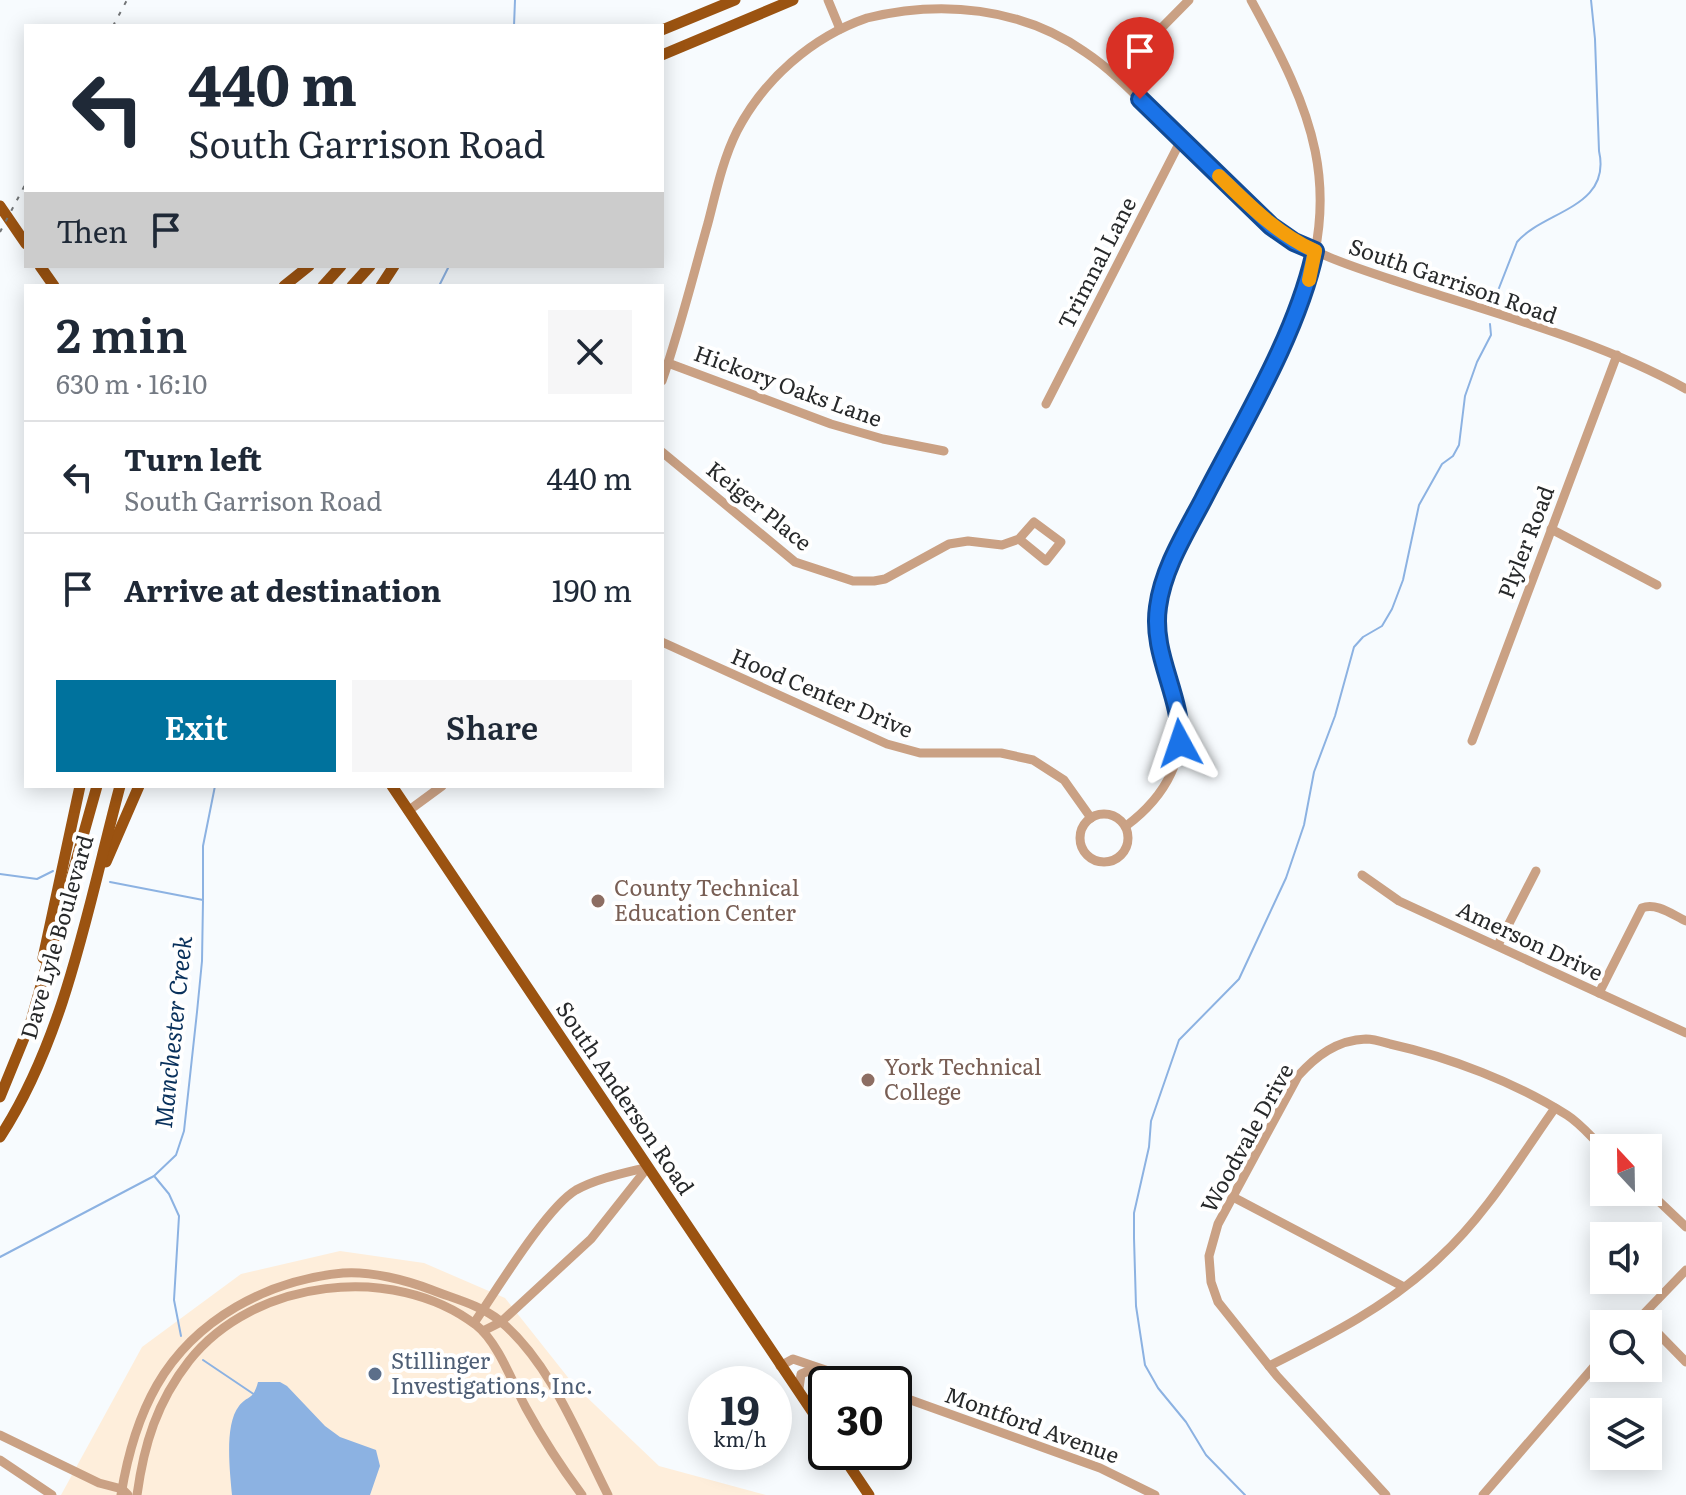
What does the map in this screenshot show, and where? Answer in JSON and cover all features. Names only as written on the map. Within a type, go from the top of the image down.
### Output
[{"type":"main road","points":[[664,29],[735,0]]},
{"type":"main road","points":[[664,54],[793,0]]},
{"type":"main road","points":[[0,206],[24,241]]},
{"type":"main road","points":[[286,284],[306,268]]},
{"type":"main road","points":[[325,284],[339,268]]},
{"type":"main road","points":[[354,284],[368,268]]},
{"type":"main road","points":[[31,1021],[80,788]]},
{"type":"main road","name":"Dave Lyle Boulevard","points":[[0,1097],[31,1021],[96,788]]},
{"type":"main road","name":"Dave Lyle Boulevard","points":[[0,1137],[23,1100],[50,1039],[119,788]]},
{"type":"main road","points":[[89,903],[138,788]]},
{"type":"main road","name":"South Anderson Road","points":[[393,788],[780,1366]]},
{"type":"main road","name":"South Anderson Road","points":[[792,1383],[808,1406]]},
{"type":"main road","points":[[852,1470],[869,1495]]},
{"type":"street","points":[[828,0],[840,29]]},
{"type":"street","points":[[1115,75],[1189,0]]},
{"type":"street","points":[[1126,826],[1162,793],[1180,743],[1178,707],[1158,646],[1158,605],[1168,570],[1288,333],[1304,293],[1315,251],[1320,189],[1314,144],[1298,90],[1251,0]]},
{"type":"street","name":"South Garrison Road","points":[[664,375],[723,168],[748,110],[775,78],[803,53],[840,29],[875,14],[919,5],[950,3],[979,6],[1046,27],[1086,52],[1115,75],[1271,226],[1294,242],[1617,355],[1686,389]]},
{"type":"street","name":"Trimnal Lane","points":[[1046,404],[1181,140]]},
{"type":"street","name":"Plyler Road","points":[[1472,741],[1617,355]]},
{"type":"street","name":"Hickory Oaks Lane","points":[[668,363],[831,424],[883,439],[944,451]]},
{"type":"street","name":"Keiger Place","points":[[664,454],[795,562],[853,581],[885,579],[949,544],[968,541],[1002,545],[1019,539],[1034,522],[1061,542],[1046,561],[1019,539]]},
{"type":"street","points":[[1551,529],[1657,585]]},
{"type":"street","name":"Hood Center Drive","points":[[664,643],[897,747],[920,753],[1001,753],[1033,760],[1064,780],[1091,818]]},
{"type":"street","points":[[408,811],[439,788]]},
{"type":"street","points":[[1098,814],[1114,815],[1126,826],[1128,841],[1116,859],[1100,861],[1086,853],[1082,846],[1081,831],[1098,814]]},
{"type":"street","points":[[1498,945],[1536,871]]},
{"type":"street","name":"Amerson Drive","points":[[1362,875],[1399,901],[1686,1033]]},
{"type":"street","points":[[1599,993],[1642,908],[1648,905],[1686,921]]},
{"type":"street","name":"Woodvale Drive","points":[[1386,1495],[1269,1366],[1218,1302],[1211,1282],[1209,1256],[1218,1224],[1298,1076],[1315,1058],[1336,1046],[1368,1039],[1417,1050],[1514,1087],[1571,1118],[1590,1136]]},
{"type":"street","points":[[1269,1366],[1346,1327],[1440,1258],[1486,1205],[1555,1108]]},
{"type":"street","points":[[474,1323],[556,1207],[576,1190],[608,1177],[648,1167]]},
{"type":"street","points":[[483,1331],[501,1322],[591,1239],[648,1167]]},
{"type":"street","points":[[1233,1197],[1404,1287]]},
{"type":"street","points":[[1662,1204],[1686,1227]]},
{"type":"street","points":[[1648,1310],[1686,1270]]},
{"type":"street","points":[[0,1435],[123,1493],[136,1431],[158,1383],[201,1332],[253,1297],[297,1282],[345,1273],[416,1284],[484,1309],[501,1322],[531,1354],[544,1375],[608,1495]]},
{"type":"street","points":[[137,1495],[148,1434],[168,1391],[190,1359],[209,1340],[258,1308],[300,1293],[348,1287],[376,1288],[418,1296],[474,1323],[483,1331],[558,1464],[582,1495]]},
{"type":"street","points":[[1662,1341],[1686,1362]]},
{"type":"street","points":[[780,1366],[793,1359],[814,1366]]},
{"type":"street","points":[[798,1392],[801,1374],[808,1370]]},
{"type":"street","points":[[1483,1495],[1590,1371]]},
{"type":"street","name":"Montford Avenue","points":[[912,1400],[1100,1468],[1155,1495]]},
{"type":"street","points":[[0,1460],[52,1495]]},
{"type":"shaded area","points":[[340,1251],[424,1263],[505,1298],[574,1385],[659,1466],[766,1495],[61,1495],[142,1347],[241,1274]]},
{"type":"water","points":[[258,1382],[280,1382],[287,1386],[325,1426],[340,1437],[376,1450],[380,1466],[370,1495],[232,1495],[231,1425],[239,1406],[252,1395]]},
{"type":"waterway","name":"Manchester Creek","points":[[514,24],[515,0]]},
{"type":"waterway","points":[[1492,306],[1517,242],[1586,197],[1595,185],[1600,170],[1591,0]]},
{"type":"waterway","name":"Manchester Creek","points":[[440,284],[448,268]]},
{"type":"waterway","points":[[1245,1495],[1206,1455],[1145,1365],[1136,1306],[1134,1213],[1149,1147],[1151,1121],[1179,1040],[1239,979],[1286,878],[1304,825],[1314,772],[1335,716],[1354,647],[1363,637],[1382,626],[1392,609],[1403,580],[1419,505],[1442,464],[1453,456],[1459,445],[1465,396],[1491,335],[1490,324]]},
{"type":"waterway","name":"Manchester Creek","points":[[110,882],[203,900],[203,846],[215,788]]},
{"type":"waterway","points":[[0,874],[37,879],[53,871]]},
{"type":"waterway","name":"Manchester Creek","points":[[0,1257],[154,1176],[176,1155],[184,1131],[197,1012],[203,901]]},
{"type":"waterway","points":[[155,1177],[169,1194],[179,1216],[174,1300],[181,1336]]},
{"type":"waterway","points":[[203,1360],[255,1395]]},
{"type":"railway","points":[[114,24],[127,0]]},
{"type":"railway","points":[[0,232],[24,187]]},
{"type":"slow traffic","points":[[1219,176],[1271,226],[1294,242],[1315,251],[1309,280]]},
{"type":"place","name":"County Technical Education Center","points":[[598,901]]},
{"type":"place","name":"York Technical College","points":[[868,1080]]},
{"type":"place","name":"Stillinger Investigations, Inc.","points":[[375,1374]]},
{"type":"route","points":[[1140,99],[1271,226],[1294,242],[1315,251],[1297,314],[1176,551],[1162,590],[1158,605],[1158,646],[1178,707],[1180,743]]}]
